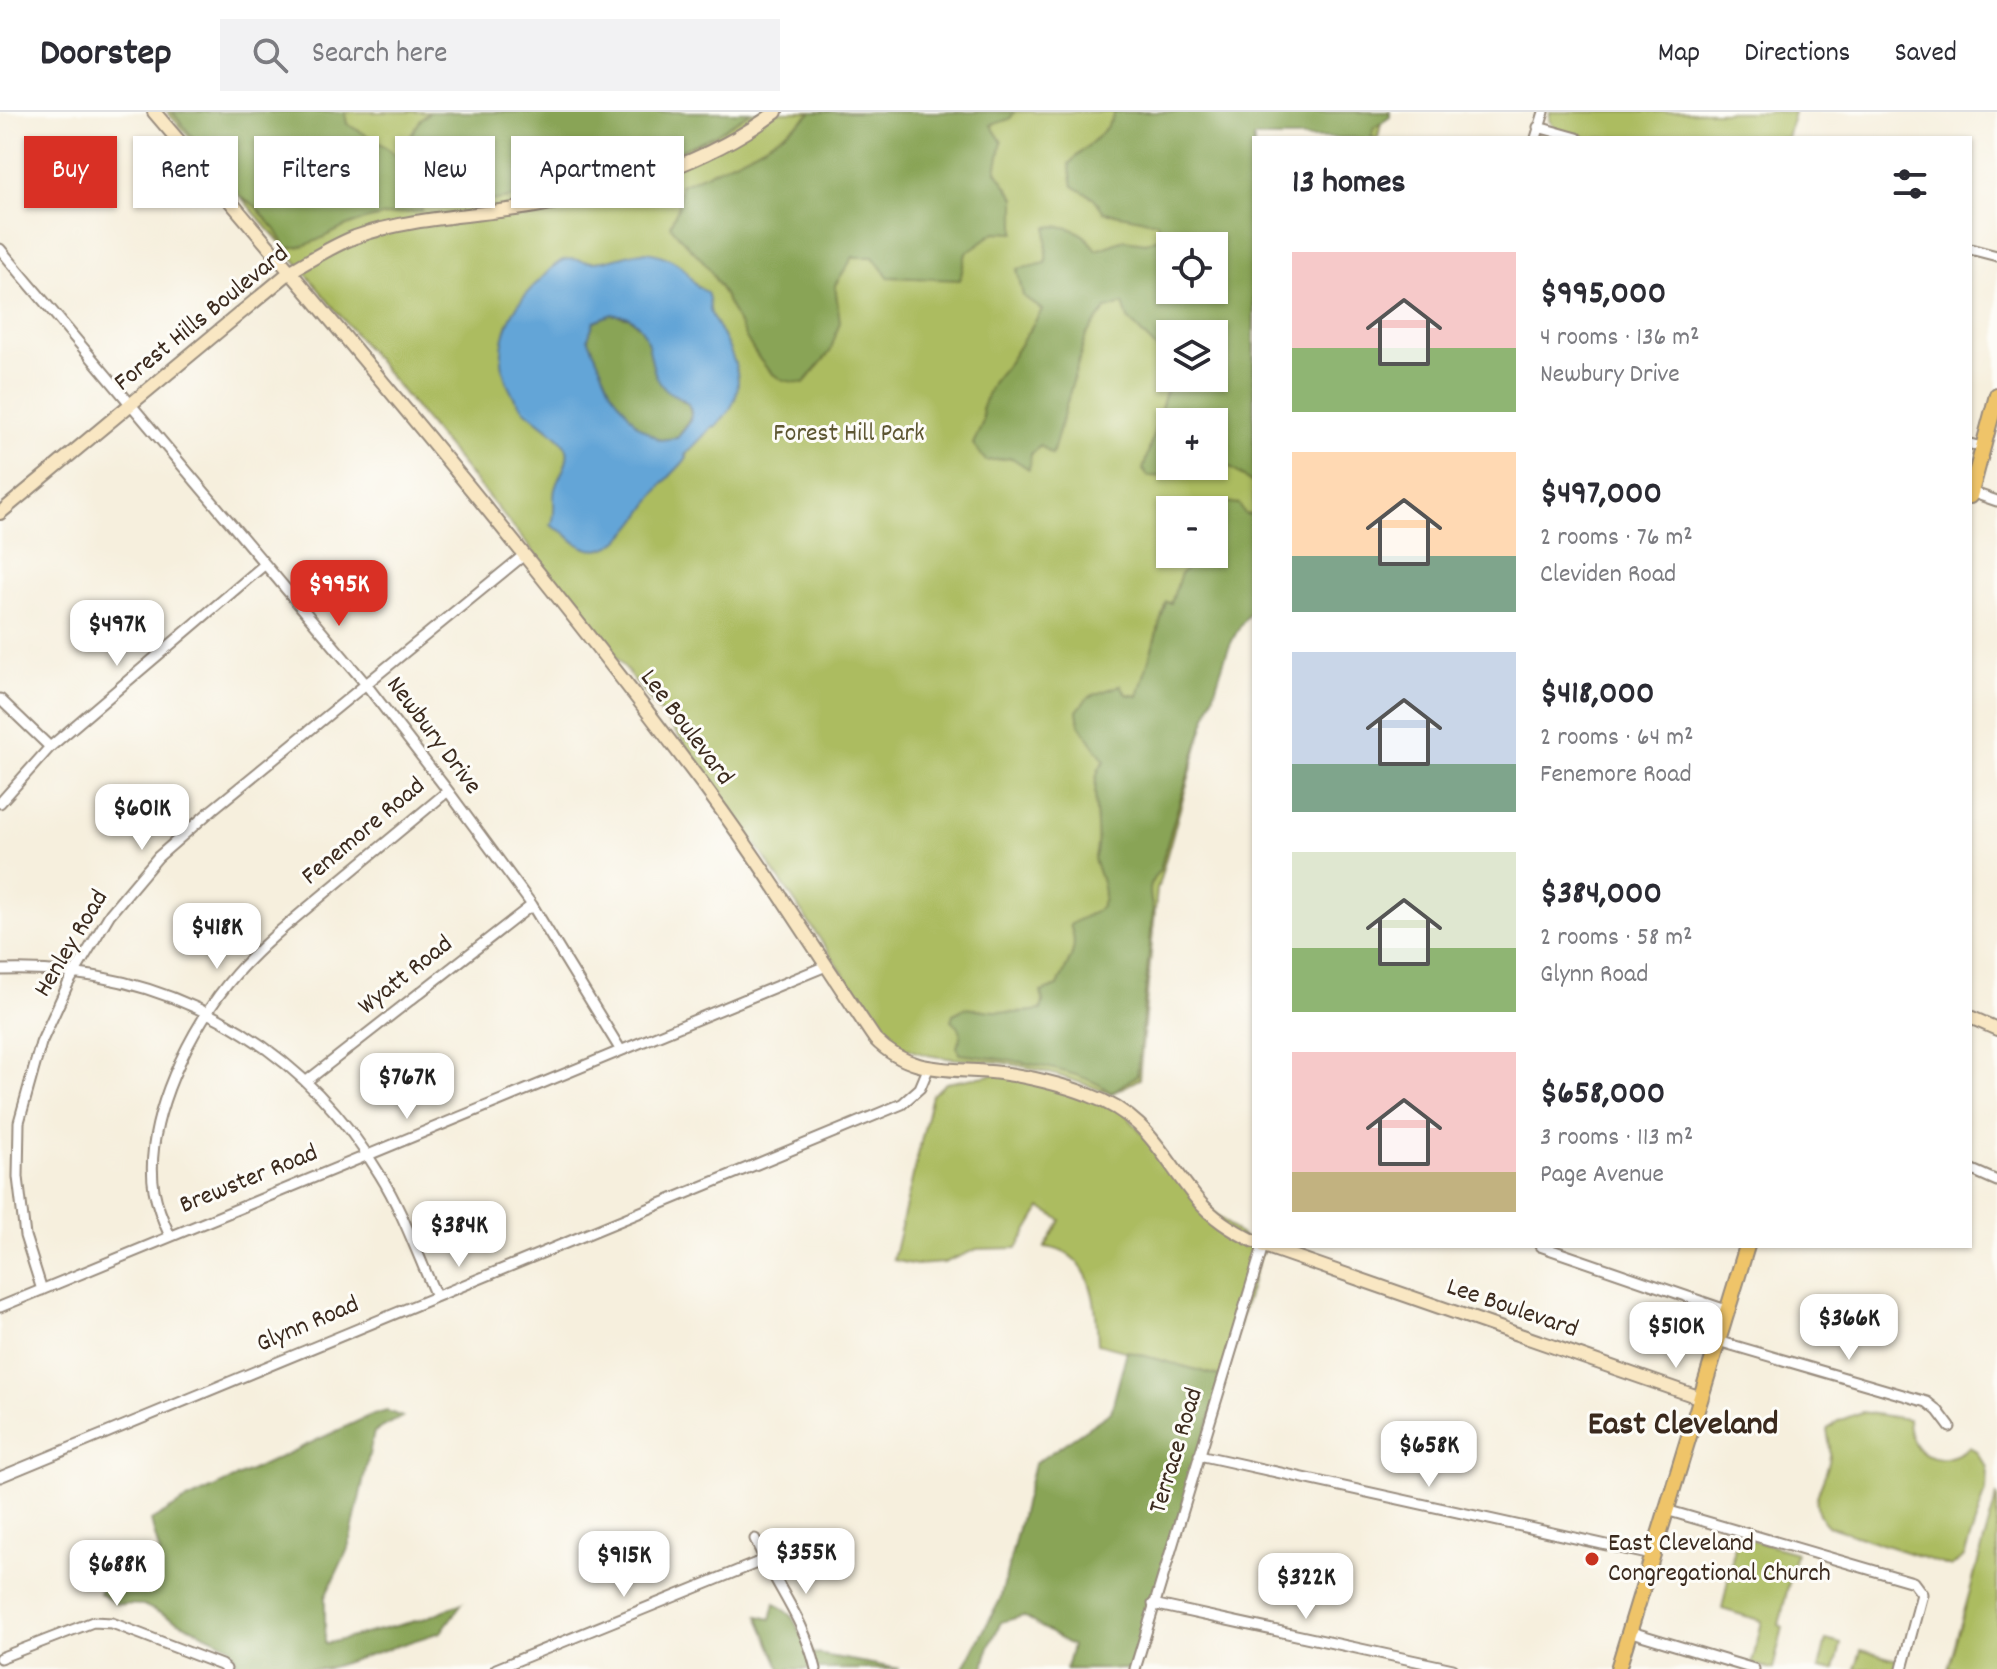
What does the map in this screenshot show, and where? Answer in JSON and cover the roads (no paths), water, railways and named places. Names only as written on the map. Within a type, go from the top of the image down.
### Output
[{"type":"main road","points":[[1972,478],[1976,446],[1997,395]]},
{"type":"main road","points":[[1618,1669],[1746,1248]]},
{"type":"street","name":"Lee Boulevard","points":[[154,112],[291,271],[524,555],[699,779],[885,1050],[928,1069],[1002,1073],[1086,1093],[1107,1102],[1142,1127],[1163,1150],[1209,1213],[1252,1240]]},
{"type":"street","name":"Forest Hills Boulevard","points":[[0,513],[291,271],[328,249],[377,230],[537,206],[612,190],[706,153],[776,112]]},
{"type":"street","points":[[1536,136],[1544,112]]},
{"type":"street","points":[[1538,127],[1570,136]]},
{"type":"street","name":"Newbury Drive","points":[[0,249],[365,683],[532,905],[620,1049]]},
{"type":"street","points":[[1972,250],[1997,256]]},
{"type":"street","points":[[1972,495],[1997,501]]},
{"type":"street","name":"Henley Road","points":[[42,1290],[25,1236],[18,1177],[19,1122],[41,1043],[75,972],[110,914],[158,857],[213,809],[524,555]]},
{"type":"street","points":[[0,803],[50,747],[264,565]]},
{"type":"street","points":[[0,699],[50,747]]},
{"type":"street","name":"Fenemore Road","points":[[170,1236],[158,1208],[154,1188],[156,1137],[175,1075],[208,1011],[236,974],[272,937],[448,791]]},
{"type":"street","name":"Wyatt Road","points":[[308,1080],[532,905]]},
{"type":"street","name":"Brewster Road","points":[[0,1307],[826,966]]},
{"type":"street","points":[[0,970],[75,972],[152,991],[208,1011],[266,1047],[308,1080],[368,1155],[400,1214],[436,1296]]},
{"type":"street","points":[[1972,1018],[1997,1029]]},
{"type":"street","name":"Glynn Road","points":[[0,1477],[902,1104],[920,1088],[928,1069]]},
{"type":"street","points":[[1972,1170],[1997,1181]]},
{"type":"street","name":"Terrace Road","points":[[1135,1669],[1263,1248]]},
{"type":"street","name":"Lee Boulevard","points":[[1270,1248],[1701,1398]]},
{"type":"street","points":[[1546,1248],[1726,1310]]},
{"type":"street","points":[[1718,1341],[1927,1402],[1950,1427]]},
{"type":"street","points":[[1199,1455],[1652,1555]]},
{"type":"street","points":[[1666,1510],[1907,1579],[1918,1586],[1922,1594],[1902,1669]]},
{"type":"street","points":[[755,1539],[764,1560],[792,1604],[816,1669]]},
{"type":"street","points":[[496,1669],[764,1560]]},
{"type":"street","points":[[1153,1604],[1453,1669]]},
{"type":"street","points":[[0,1658],[93,1622],[112,1623],[226,1669]]},
{"type":"street","points":[[1628,1631],[1754,1669]]},
{"type":"water","points":[[641,252],[671,260],[707,293],[711,313],[733,359],[738,386],[728,413],[685,455],[687,458],[661,486],[631,528],[608,547],[595,550],[581,546],[551,525],[555,489],[567,460],[567,450],[560,439],[519,404],[509,388],[502,355],[504,339],[517,307],[527,293],[563,260],[599,262]],"holes":[[[612,314],[628,317],[638,325],[644,333],[658,379],[667,391],[690,406],[687,426],[677,438],[660,440],[638,426],[611,391],[588,338],[594,321]]]},
{"type":"place","name":"East Cleveland Congregational Church","points":[[1592,1559]]},
{"type":"district","name":"East Cleveland","points":[[1683,1426]]},
{"type":"park label","name":"Forest Hill Park","points":[[849,434]]}]
